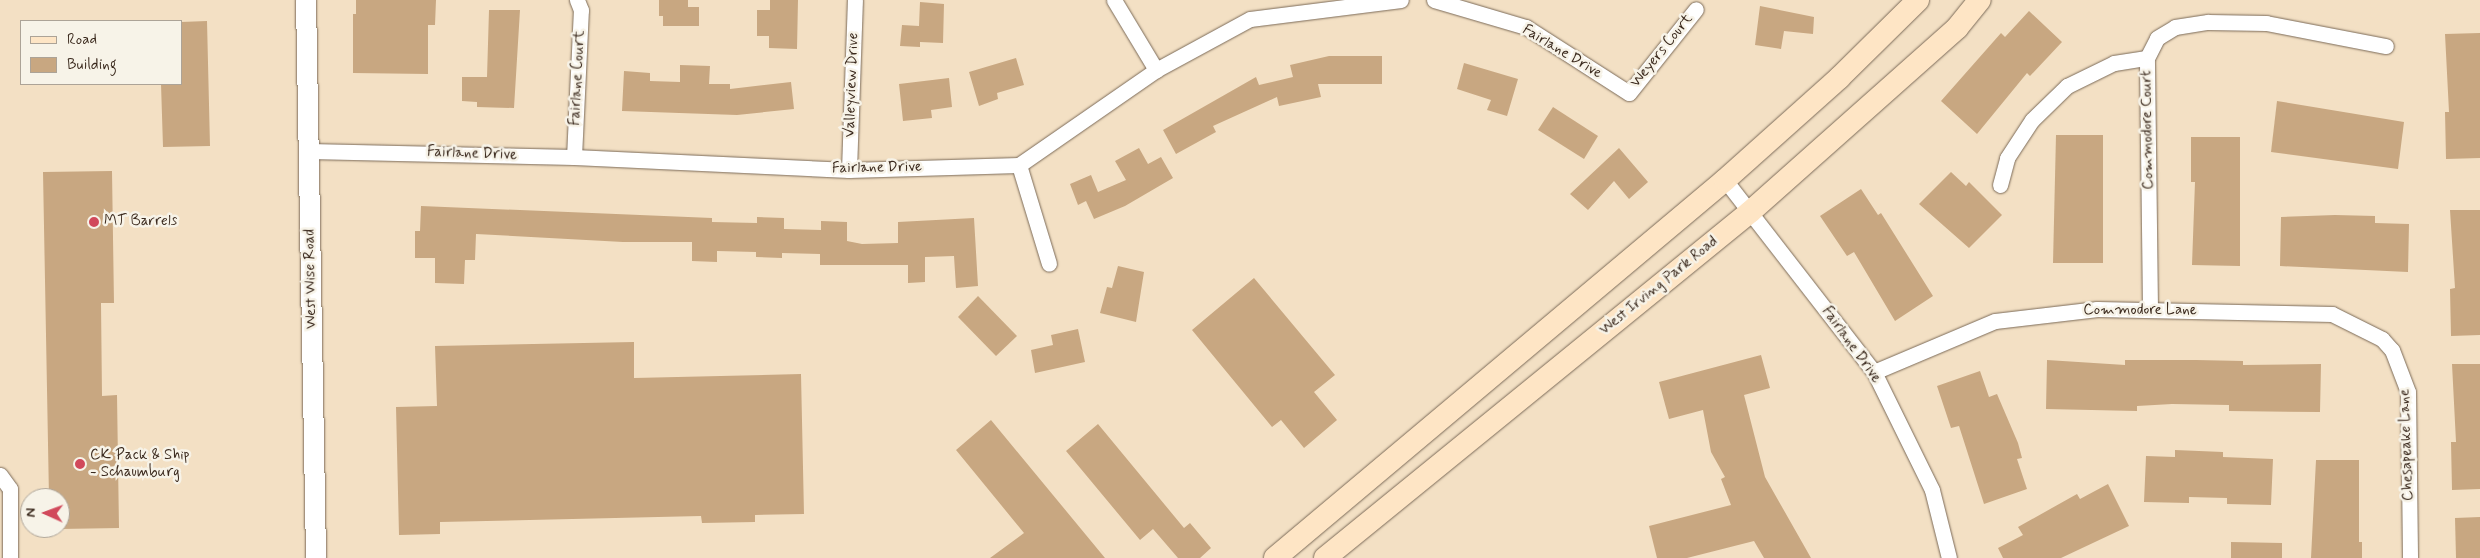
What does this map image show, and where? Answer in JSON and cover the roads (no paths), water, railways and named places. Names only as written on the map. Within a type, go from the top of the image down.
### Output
[{"type":"main road","points":[[1275,558],[1725,180],[1839,78],[1918,0]]},
{"type":"main road","name":"West Irving Park Road","points":[[1326,558],[1750,212],[1957,28],[1980,0]]},
{"type":"street","name":"West Wise Road","points":[[306,0],[316,558]]},
{"type":"street","name":"Fairlane Court","points":[[574,157],[582,10],[577,0]]},
{"type":"street","name":"Valleyview Drive","points":[[849,170],[855,0]]},
{"type":"street","points":[[1114,0],[1156,70]]},
{"type":"street","points":[[1049,264],[1018,165],[1156,70],[1250,19],[1401,0]]},
{"type":"street","name":"Fairlane Drive","points":[[1434,0],[1526,27],[1629,93]]},
{"type":"street","name":"Weyers Court","points":[[1629,93],[1696,9]]},
{"type":"street","name":"Commodore Court","points":[[2150,309],[2147,58],[2157,38],[2175,26],[2208,22],[2266,23],[2386,46]]},
{"type":"street","points":[[2000,185],[2007,158],[2032,120],[2067,86],[2114,63],[2147,58]]},
{"type":"street","name":"Fairlane Drive","points":[[309,151],[574,157],[849,170],[1018,165]]},
{"type":"street","name":"Fairlane Drive","points":[[1725,180],[1874,372],[1932,490],[1949,558]]},
{"type":"street","name":"Commodore Lane","points":[[1874,372],[1994,321],[2097,309],[2332,314],[2382,339]]},
{"type":"street","name":"Chesapeake Lane","points":[[2382,339],[2392,350],[2408,392],[2410,558]]},
{"type":"street","points":[[0,475],[10,489],[10,558]]},
{"type":"place","name":"MT Barrels","points":[[94,222]]},
{"type":"place","name":"CK Pack & Ship - Schaumburg","points":[[80,464]]}]
